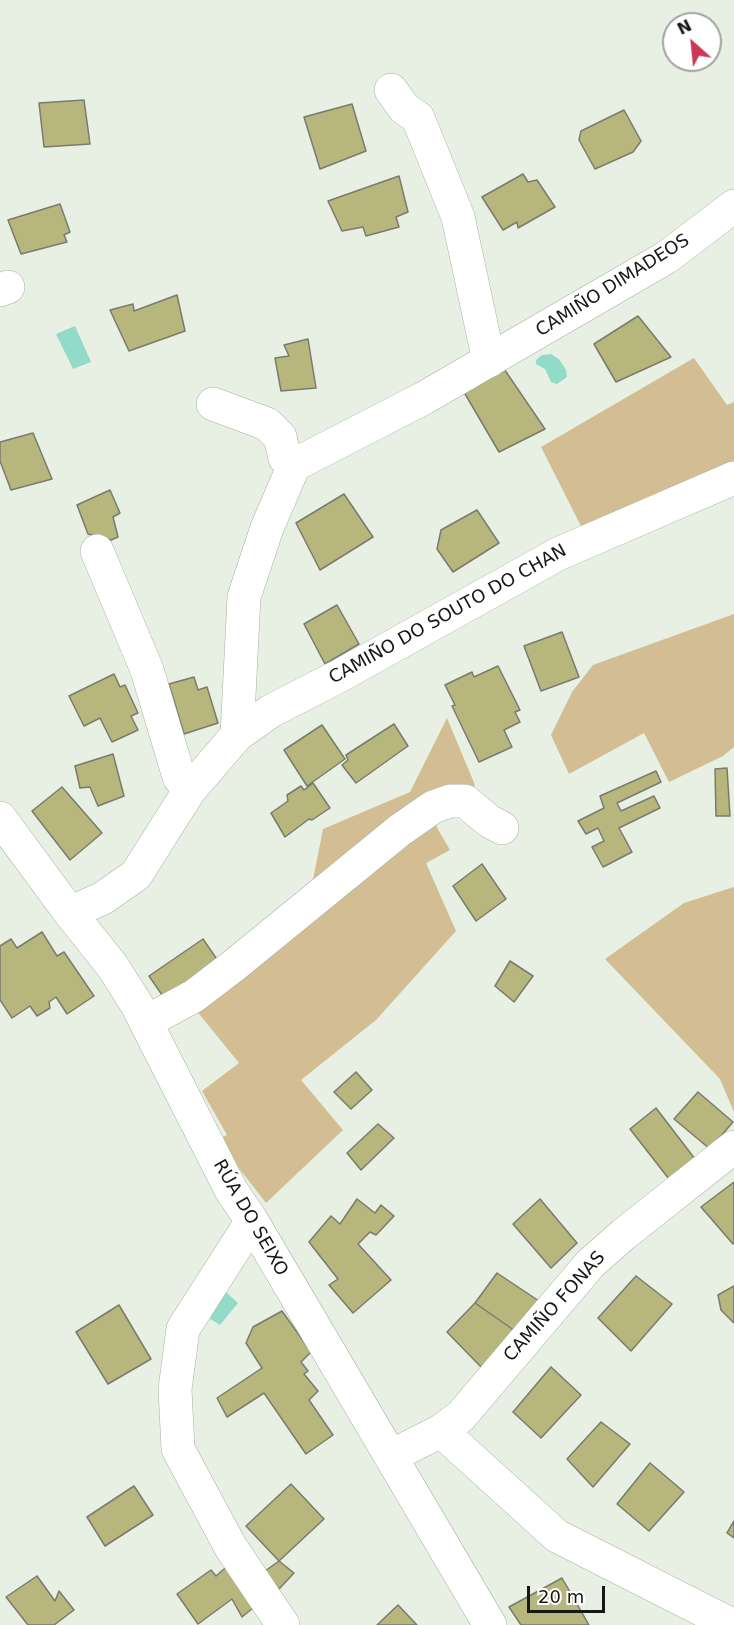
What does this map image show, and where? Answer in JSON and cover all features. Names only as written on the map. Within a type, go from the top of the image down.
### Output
[{"type":"street","points":[[391,90],[404,108],[418,118],[458,217],[489,361]]},
{"type":"street","name":"CAMIÑO DIMADEOS","points":[[294,465],[424,398],[667,257],[734,207]]},
{"type":"street","points":[[213,404],[267,424],[280,437],[285,458],[294,465],[267,528],[243,597],[237,735]]},
{"type":"street","name":"CAMIÑO DO SOUTO DO CHAN","points":[[70,913],[103,898],[136,875],[189,791],[237,735],[271,711],[381,653],[558,554],[734,478]]},
{"type":"street","points":[[96,551],[147,670],[179,777],[189,791]]},
{"type":"street","points":[[146,1022],[194,996],[232,968],[400,830],[433,807],[450,801],[465,801],[502,828]]},
{"type":"street","name":"RÚA DO SEIXO","points":[[0,818],[113,967],[146,1022],[231,1190],[252,1221],[490,1625]]},
{"type":"street","name":"CAMIÑO FONAS","points":[[391,1456],[441,1431],[461,1416],[590,1264],[624,1234],[734,1147]]},
{"type":"street","points":[[252,1221],[183,1329],[175,1389],[178,1449],[230,1546],[283,1625]]},
{"type":"street","points":[[441,1431],[557,1536],[732,1625]]},
{"type":"shaded area","points":[[694,358],[727,405],[734,402],[734,473],[585,534],[541,447]]},
{"type":"shaded area","points":[[734,614],[734,747],[723,756],[669,782],[644,733],[569,774],[551,735],[572,692],[593,665]]},
{"type":"shaded area","points":[[447,718],[475,785],[436,826],[450,850],[426,863],[456,931],[376,1020],[301,1080],[343,1130],[266,1203],[217,1140],[227,1135],[202,1091],[239,1063],[191,1004],[311,890],[323,829],[410,792]]},
{"type":"shaded area","points":[[734,887],[734,1112],[720,1079],[605,959],[684,903]]},
{"type":"water","points":[[75,326],[91,362],[73,369],[56,334]]},
{"type":"water","points":[[551,354],[559,359],[566,370],[567,377],[557,384],[551,382],[545,369],[536,364],[536,360],[542,355]]},
{"type":"water","points":[[226,1292],[238,1303],[220,1325],[209,1318]]},
{"type":"building","points":[[84,100],[90,144],[44,147],[39,103]]},
{"type":"building","points":[[352,104],[366,151],[320,169],[304,117]]},
{"type":"building","points":[[624,110],[641,141],[633,152],[595,169],[579,140],[581,131]]},
{"type":"building","points":[[523,174],[528,182],[537,180],[555,207],[518,228],[517,222],[503,230],[482,197]]},
{"type":"building","points":[[399,176],[408,212],[396,217],[399,227],[366,236],[363,227],[342,231],[328,201]]},
{"type":"building","points":[[60,204],[70,232],[64,235],[67,242],[21,254],[8,220]]},
{"type":"building","points":[[177,295],[185,331],[129,351],[110,310],[133,304],[134,311]]},
{"type":"building","points":[[638,316],[671,357],[616,382],[594,344]]},
{"type":"building","points":[[308,339],[316,388],[281,391],[275,358],[289,356],[284,345]]},
{"type":"building","points":[[500,363],[545,429],[499,452],[461,387]]},
{"type":"building","points":[[33,433],[52,479],[11,490],[0,461],[0,442]]},
{"type":"building","points":[[110,490],[120,513],[113,517],[118,537],[111,540],[88,534],[77,505]]},
{"type":"building","points":[[344,494],[373,537],[320,570],[296,523]]},
{"type":"building","points":[[477,510],[499,543],[453,572],[437,549],[441,530]]},
{"type":"building","points":[[337,605],[359,644],[325,664],[304,624]]},
{"type":"building","points":[[562,632],[579,677],[541,691],[524,646]]},
{"type":"building","points":[[498,666],[520,710],[515,712],[520,722],[504,730],[512,747],[479,762],[452,706],[455,705],[445,685],[472,672],[474,677]]},
{"type":"building","points":[[114,674],[120,687],[125,685],[138,713],[131,716],[138,730],[112,742],[100,718],[84,726],[69,696]]},
{"type":"building","points":[[194,677],[198,690],[207,687],[218,723],[184,734],[169,684]]},
{"type":"building","points":[[394,724],[408,746],[356,783],[342,765],[348,760],[346,755]]},
{"type":"building","points":[[322,725],[345,759],[307,786],[284,750]]},
{"type":"building","points":[[113,754],[124,796],[98,806],[90,787],[80,788],[75,766]]},
{"type":"building","points":[[727,768],[730,816],[716,816],[715,769]]},
{"type":"building","points":[[656,771],[661,782],[617,803],[621,811],[654,796],[660,808],[619,828],[632,852],[603,867],[592,847],[604,841],[598,828],[586,834],[578,821],[604,808],[600,796]]},
{"type":"building","points":[[313,783],[330,808],[312,820],[309,819],[285,837],[271,813],[288,801],[287,795],[301,786],[304,790]]},
{"type":"building","points":[[62,787],[102,833],[70,860],[32,811]]},
{"type":"building","points":[[482,864],[506,899],[476,921],[453,886]]},
{"type":"building","points":[[42,932],[57,956],[64,952],[94,996],[67,1014],[56,997],[49,1002],[50,1008],[37,1016],[30,1006],[12,1018],[0,1000],[0,946],[11,939],[17,948]]},
{"type":"building","points":[[203,939],[225,971],[171,1008],[149,976]]},
{"type":"building","points":[[510,961],[533,976],[514,1002],[495,986]]},
{"type":"building","points":[[356,1072],[372,1090],[351,1109],[334,1092]]},
{"type":"building","points":[[698,1092],[733,1122],[710,1149],[674,1119]]},
{"type":"building","points":[[656,1108],[695,1159],[669,1179],[630,1129]]},
{"type":"building","points":[[378,1124],[394,1138],[361,1170],[347,1153]]},
{"type":"building","points":[[734,1182],[734,1243],[733,1244],[701,1207]]},
{"type":"building","points":[[357,1199],[375,1213],[381,1205],[394,1216],[376,1235],[370,1232],[358,1244],[391,1280],[353,1313],[329,1285],[338,1279],[309,1242],[331,1216],[340,1224]]},
{"type":"building","points":[[540,1199],[577,1243],[551,1268],[513,1224]]},
{"type":"building","points":[[497,1273],[542,1303],[518,1333],[475,1303]]},
{"type":"building","points":[[636,1276],[672,1304],[631,1351],[598,1318]]},
{"type":"building","points":[[734,1286],[734,1323],[721,1310],[718,1295]]},
{"type":"building","points":[[475,1303],[518,1333],[481,1367],[447,1332]]},
{"type":"building","points":[[119,1305],[151,1359],[108,1384],[76,1332]]},
{"type":"building","points":[[282,1311],[311,1352],[301,1362],[308,1371],[304,1374],[318,1391],[309,1400],[333,1435],[306,1454],[264,1393],[227,1417],[217,1398],[262,1368],[246,1343],[253,1327]]},
{"type":"building","points":[[551,1367],[581,1395],[541,1438],[513,1412]]},
{"type":"building","points":[[601,1422],[630,1444],[593,1487],[567,1459]]},
{"type":"building","points":[[650,1463],[684,1492],[649,1531],[617,1504]]},
{"type":"building","points":[[291,1484],[324,1519],[279,1561],[246,1526]]},
{"type":"building","points":[[134,1486],[153,1515],[105,1546],[87,1517]]},
{"type":"building","points":[[734,1521],[734,1538],[727,1533]]},
{"type":"building","points":[[279,1561],[294,1573],[279,1589],[265,1571]]},
{"type":"building","points":[[231,1563],[260,1602],[242,1617],[232,1599],[198,1624],[177,1594],[211,1570],[216,1576]]},
{"type":"building","points":[[37,1576],[55,1601],[59,1591],[74,1610],[54,1625],[28,1625],[6,1597]]},
{"type":"building","points":[[562,1578],[589,1625],[521,1625],[509,1607]]},
{"type":"building","points":[[398,1605],[417,1625],[377,1625]]}]
